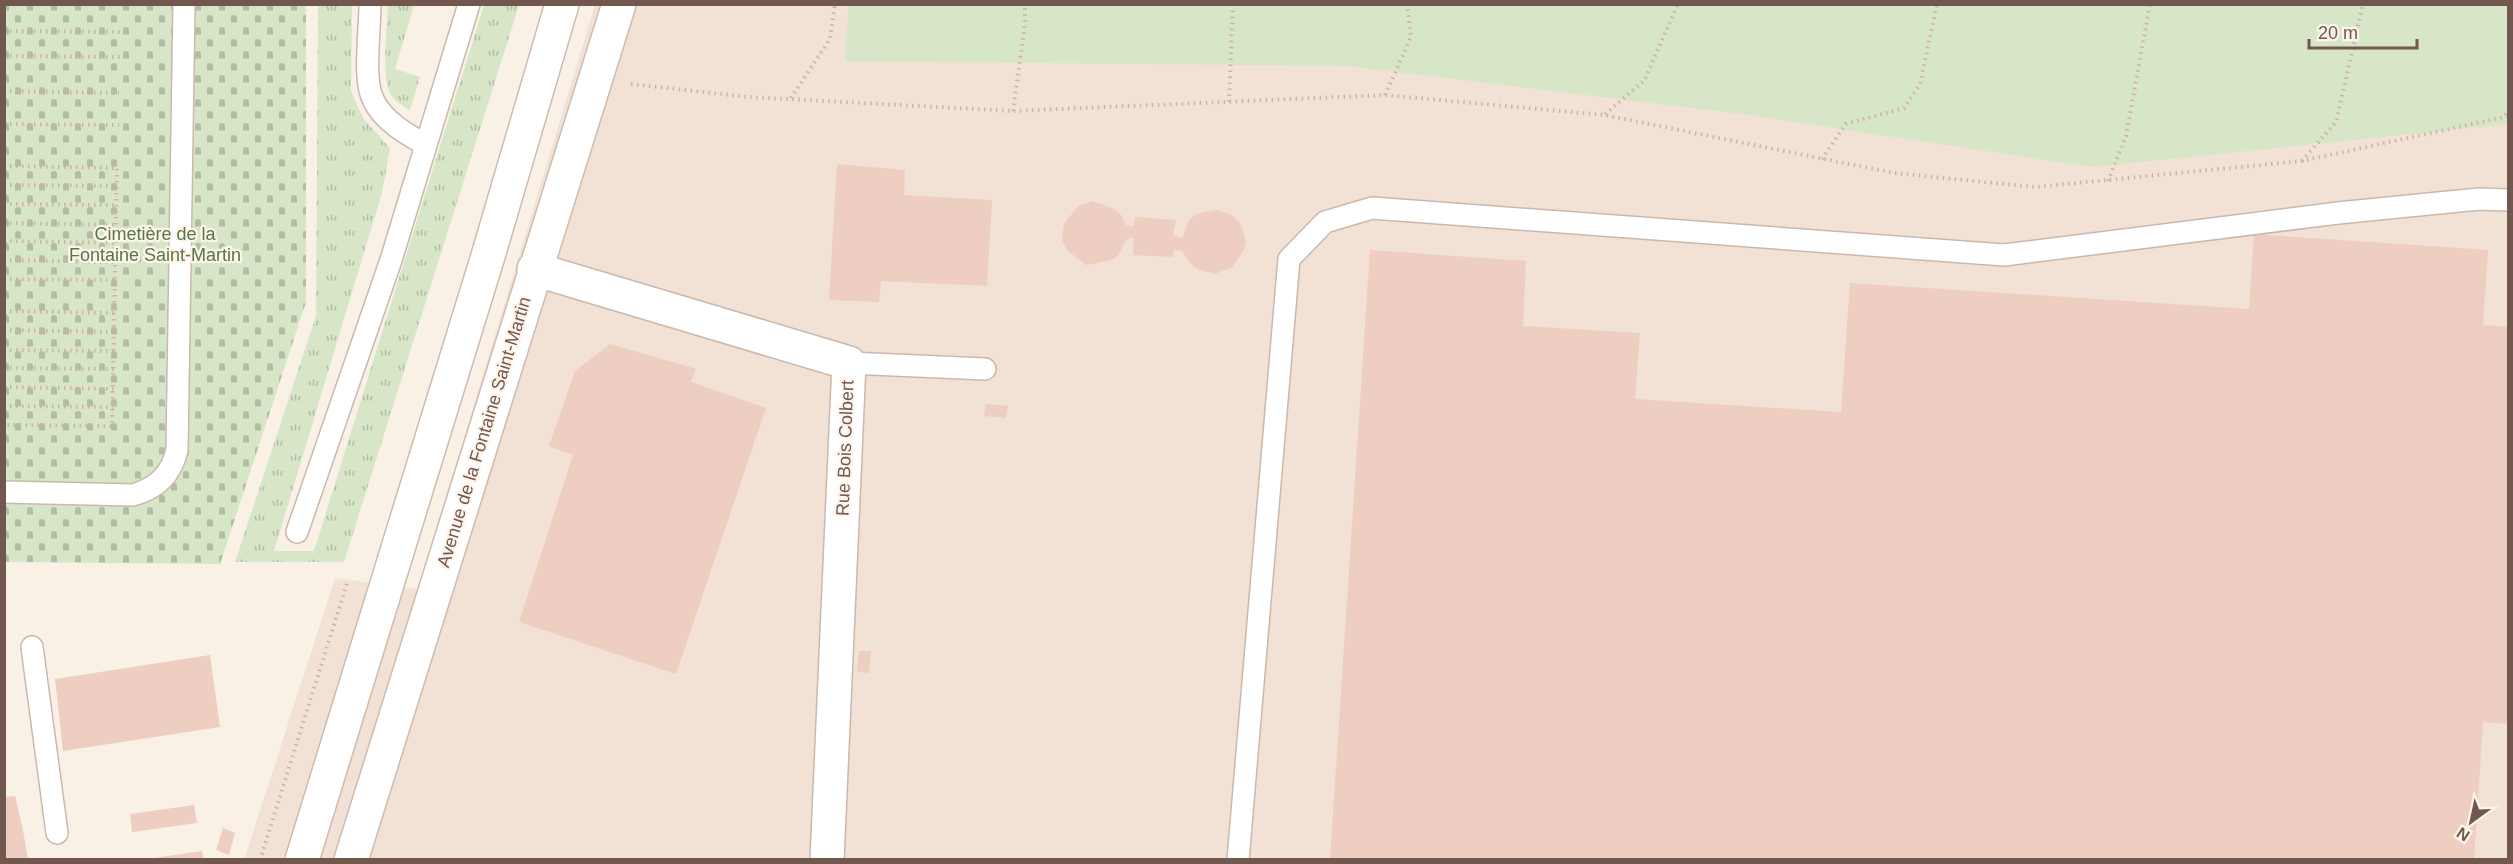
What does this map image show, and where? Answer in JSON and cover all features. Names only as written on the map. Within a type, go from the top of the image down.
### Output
[{"type":"main road","points":[[302,860],[488,256],[562,4]]},
{"type":"main road","name":"Avenue de la Fontaine Saint-Martin","points":[[351,860],[534,269],[619,4]]},
{"type":"main road","points":[[544,64],[594,80]]},
{"type":"main road","name":"Rue Bois Colbert","points":[[488,256],[849,363],[827,860]]},
{"type":"lane","points":[[4,492],[133,495],[147,491],[160,482],[174,463],[177,450],[184,4]]},
{"type":"lane","points":[[370,4],[369,80],[371,95],[394,124],[408,136],[425,144]]},
{"type":"lane","points":[[297,532],[391,261],[469,4]]},
{"type":"lane","points":[[1238,860],[1289,259],[1325,222],[1372,208],[2004,255],[2338,213],[2478,199],[2508,200]]},
{"type":"lane","points":[[849,363],[985,369]]},
{"type":"lane","points":[[32,647],[57,833]]},
{"type":"path","points":[[791,99],[830,39],[835,4]]},
{"type":"path","points":[[1013,111],[1025,25],[1025,4]]},
{"type":"path","points":[[1229,102],[1233,4]]},
{"type":"path","points":[[1385,95],[1411,37],[1407,4]]},
{"type":"path","points":[[1604,115],[1644,81],[1675,14],[1677,4]]},
{"type":"path","points":[[1822,159],[1846,124],[1904,108],[1920,84],[1937,4]]},
{"type":"path","points":[[2108,180],[2126,136],[2150,4]]},
{"type":"path","points":[[2301,161],[2336,122],[2363,4]]},
{"type":"path","points":[[4,31],[121,32]]},
{"type":"path","points":[[4,56],[120,57]]},
{"type":"path","points":[[594,80],[791,99],[1013,111],[1385,95],[1604,115],[1894,173],[2035,188],[2301,161],[2504,117],[2508,111]]},
{"type":"path","points":[[4,91],[119,93]]},
{"type":"path","points":[[4,124],[119,125]]},
{"type":"path","points":[[4,166],[117,168],[112,426],[4,424]]},
{"type":"path","points":[[4,185],[116,186]]},
{"type":"path","points":[[4,204],[116,205]]},
{"type":"path","points":[[4,223],[116,225]]},
{"type":"path","points":[[4,241],[116,243]]},
{"type":"path","points":[[4,260],[115,262]]},
{"type":"path","points":[[4,279],[115,280]]},
{"type":"path","points":[[4,311],[114,313]]},
{"type":"path","points":[[4,330],[114,332]]},
{"type":"path","points":[[4,350],[113,351]]},
{"type":"path","points":[[4,368],[114,369]]},
{"type":"path","points":[[4,387],[113,389]]},
{"type":"path","points":[[4,406],[112,407]]},
{"type":"shaded area","points":[[595,5],[2508,5],[2508,859],[244,860],[335,578],[418,589]]},
{"type":"green space","points":[[849,4],[2508,5],[2508,124],[2092,167],[1742,114],[1348,66],[845,61]]},
{"type":"green space","name":"Cimetière de la Fontaine Saint-Martin","points":[[5,5],[306,5],[306,302],[220,564],[5,562]]},
{"type":"green space","points":[[318,5],[352,5],[351,91],[363,118],[390,148],[382,193],[274,551],[314,551],[484,5],[519,5],[344,562],[235,562],[316,316]]},
{"type":"green space","points":[[388,5],[414,5],[395,69],[420,77],[410,110],[393,97],[387,83]]},
{"type":"building","points":[[837,164],[905,170],[904,195],[992,200],[987,286],[881,281],[879,302],[829,300]]},
{"type":"building","points":[[1093,201],[1115,209],[1126,225],[1134,226],[1135,217],[1176,220],[1173,235],[1182,238],[1189,220],[1196,214],[1216,210],[1230,214],[1239,222],[1243,231],[1246,242],[1244,250],[1232,267],[1215,274],[1197,269],[1182,251],[1174,250],[1173,257],[1133,255],[1134,238],[1127,239],[1118,255],[1112,260],[1086,265],[1067,250],[1062,239],[1064,224],[1078,206]]},
{"type":"building","points":[[2254,234],[2488,250],[2483,325],[2508,327],[2508,724],[2483,722],[2474,860],[1330,860],[1370,250],[1526,261],[1523,326],[1640,333],[1635,399],[1841,412],[1850,283],[2249,309]]},
{"type":"building","points":[[610,344],[696,369],[691,382],[766,408],[676,674],[519,622],[573,455],[549,446],[575,371]]},
{"type":"building","points":[[986,404],[1008,406],[1006,418],[984,416]]},
{"type":"building","points":[[859,651],[871,651],[869,673],[857,672]]},
{"type":"building","points":[[210,655],[220,727],[63,751],[55,679]]},
{"type":"building","points":[[15,796],[28,860],[4,860],[4,797]]},
{"type":"building","points":[[194,805],[197,823],[132,832],[130,814]]},
{"type":"building","points":[[223,828],[235,833],[229,855],[216,850]]},
{"type":"building","points":[[202,851],[204,860],[154,860],[154,858]]}]
